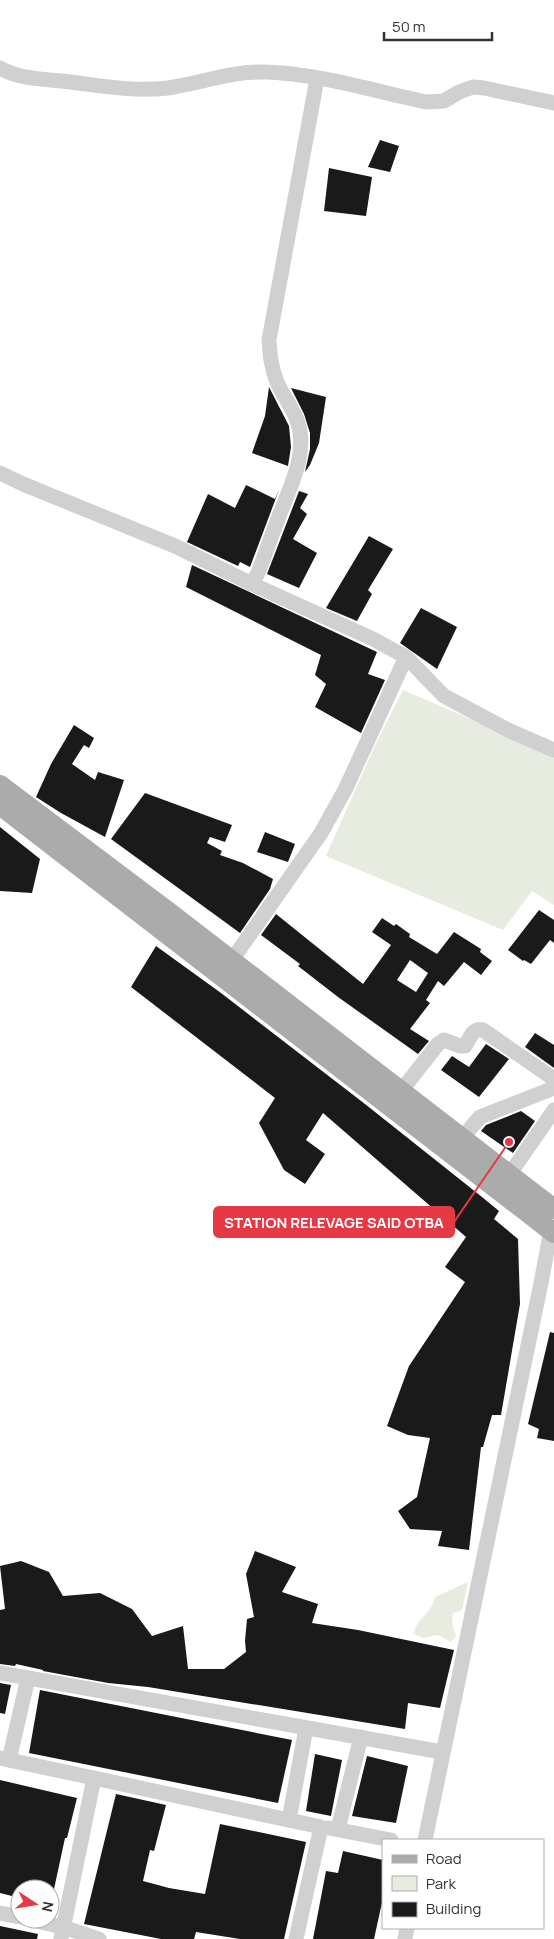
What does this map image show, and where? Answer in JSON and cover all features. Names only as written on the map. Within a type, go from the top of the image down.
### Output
[{"type":"main road","points":[[0,785],[232,960],[554,1209]]},
{"type":"main road","points":[[0,805],[268,1010],[552,1232]]},
{"type":"street","points":[[0,68],[25,77],[124,88],[168,88],[238,73],[266,72],[317,79],[426,102],[444,101],[459,92],[473,87],[554,103]]},
{"type":"street","points":[[252,584],[258,573],[297,469],[301,445],[298,424],[277,382],[271,361],[269,340],[317,79]]},
{"type":"street","points":[[0,473],[175,546],[252,584],[374,639],[406,657],[444,696],[510,731],[554,750]]},
{"type":"street","points":[[232,960],[321,833],[345,790],[406,657]]},
{"type":"street","points":[[401,1091],[438,1044],[448,1040],[462,1046],[475,1030],[479,1029],[554,1079]]},
{"type":"street","points":[[462,1138],[480,1117],[554,1088]]},
{"type":"street","points":[[509,1175],[554,1110]]},
{"type":"street","points":[[425,1839],[552,1232]]},
{"type":"street","points":[[0,1673],[442,1752]]},
{"type":"street","points":[[28,1678],[5,1759],[386,1839]]},
{"type":"street","points":[[289,1820],[306,1728]]},
{"type":"street","points":[[338,1829],[360,1737]]},
{"type":"street","points":[[94,1778],[62,1933],[99,1939]]},
{"type":"street","points":[[296,1939],[321,1826]]},
{"type":"green space","points":[[403,690],[554,755],[554,905],[532,891],[503,930],[326,856],[377,741]]},
{"type":"green space","points":[[468,1582],[462,1610],[453,1613],[452,1623],[456,1636],[451,1642],[438,1635],[423,1638],[414,1634],[435,1597]]},
{"type":"building","points":[[380,140],[399,146],[390,172],[368,167]]},
{"type":"building","points":[[329,168],[372,177],[366,216],[324,211]]},
{"type":"building","points":[[269,387],[289,426],[291,447],[288,466],[252,453],[265,416]]},
{"type":"building","points":[[291,388],[326,397],[319,443],[305,472],[310,449],[310,433],[304,414]]},
{"type":"building","points":[[246,485],[275,499],[279,490],[250,567],[240,562],[238,566],[187,542],[208,494],[235,508]]},
{"type":"building","points":[[299,491],[308,494],[300,508],[307,514],[293,539],[317,553],[299,588],[267,574]]},
{"type":"building","points":[[369,536],[393,549],[368,590],[372,594],[357,621],[326,608]]},
{"type":"building","points":[[192,565],[377,652],[368,674],[385,680],[361,733],[315,707],[326,684],[315,675],[321,655],[186,587]]},
{"type":"building","points":[[421,608],[457,627],[437,669],[400,643]]},
{"type":"building","points":[[74,725],[94,738],[89,748],[84,745],[72,764],[95,780],[98,772],[124,780],[105,837],[36,797],[51,764]]},
{"type":"building","points":[[145,793],[232,825],[225,842],[210,837],[207,843],[222,851],[220,855],[243,863],[273,879],[270,889],[240,933],[111,839]]},
{"type":"building","points":[[0,827],[40,859],[32,893],[0,891]]},
{"type":"building","points":[[265,832],[295,844],[288,862],[257,852]]},
{"type":"building","points":[[539,910],[554,920],[554,943],[550,940],[531,964],[523,961],[508,950]]},
{"type":"building","points":[[276,914],[363,984],[391,945],[372,932],[382,918],[394,926],[396,924],[410,934],[409,937],[437,954],[454,932],[481,949],[480,952],[492,961],[481,975],[464,962],[444,986],[438,981],[426,1000],[430,1003],[410,1029],[429,1041],[418,1054],[338,997],[298,966],[300,964],[261,935]],"holes":[[[410,960],[428,973],[416,992],[397,980]]]},
{"type":"building","points":[[156,946],[221,993],[482,1197],[499,1211],[494,1219],[518,1239],[520,1304],[501,1415],[492,1415],[483,1447],[481,1447],[469,1550],[438,1546],[442,1531],[410,1529],[398,1511],[417,1497],[430,1438],[408,1435],[387,1426],[409,1366],[465,1282],[445,1267],[466,1237],[323,1113],[306,1140],[325,1154],[305,1184],[284,1170],[259,1123],[275,1098],[131,987]]},
{"type":"building","points":[[535,1033],[554,1045],[554,1068],[525,1047]]},
{"type":"building","points":[[486,1044],[509,1059],[479,1097],[441,1070],[452,1056],[469,1067]]},
{"type":"building","points":[[521,1111],[535,1121],[513,1153],[481,1131],[486,1125]]},
{"type":"building","points":[[550,1332],[554,1333],[554,1441],[537,1438],[539,1429],[528,1424]]},
{"type":"building","points":[[255,1551],[296,1567],[282,1592],[318,1604],[312,1623],[358,1630],[454,1650],[440,1708],[408,1703],[405,1729],[148,1687],[108,1683],[16,1664],[15,1666],[0,1664],[0,1610],[5,1609],[0,1566],[21,1561],[49,1572],[63,1596],[100,1593],[132,1609],[152,1636],[183,1626],[188,1669],[224,1669],[246,1652],[247,1619],[254,1617],[246,1574]]},
{"type":"building","points":[[0,1683],[11,1685],[5,1714],[0,1713]]},
{"type":"building","points":[[40,1690],[292,1740],[278,1803],[29,1753]]},
{"type":"building","points":[[315,1754],[342,1760],[331,1816],[306,1811]]},
{"type":"building","points":[[367,1756],[408,1766],[396,1823],[352,1816]]},
{"type":"building","points":[[0,1780],[77,1798],[67,1838],[65,1838],[56,1879],[10,1879],[10,1896],[0,1893]]},
{"type":"building","points":[[116,1794],[166,1805],[154,1851],[150,1850],[143,1881],[169,1888],[205,1894],[220,1824],[306,1842],[284,1939],[240,1939],[196,1932],[194,1939],[161,1939],[84,1924]]},
{"type":"building","points":[[343,1851],[382,1860],[382,1903],[374,1939],[313,1939],[326,1871],[338,1873]]},
{"type":"building","points":[[0,1926],[38,1934],[37,1939],[0,1939]]},
{"type":"place","name":"STATION RELEVAGE SAID OTBA","points":[[509,1142]]}]
